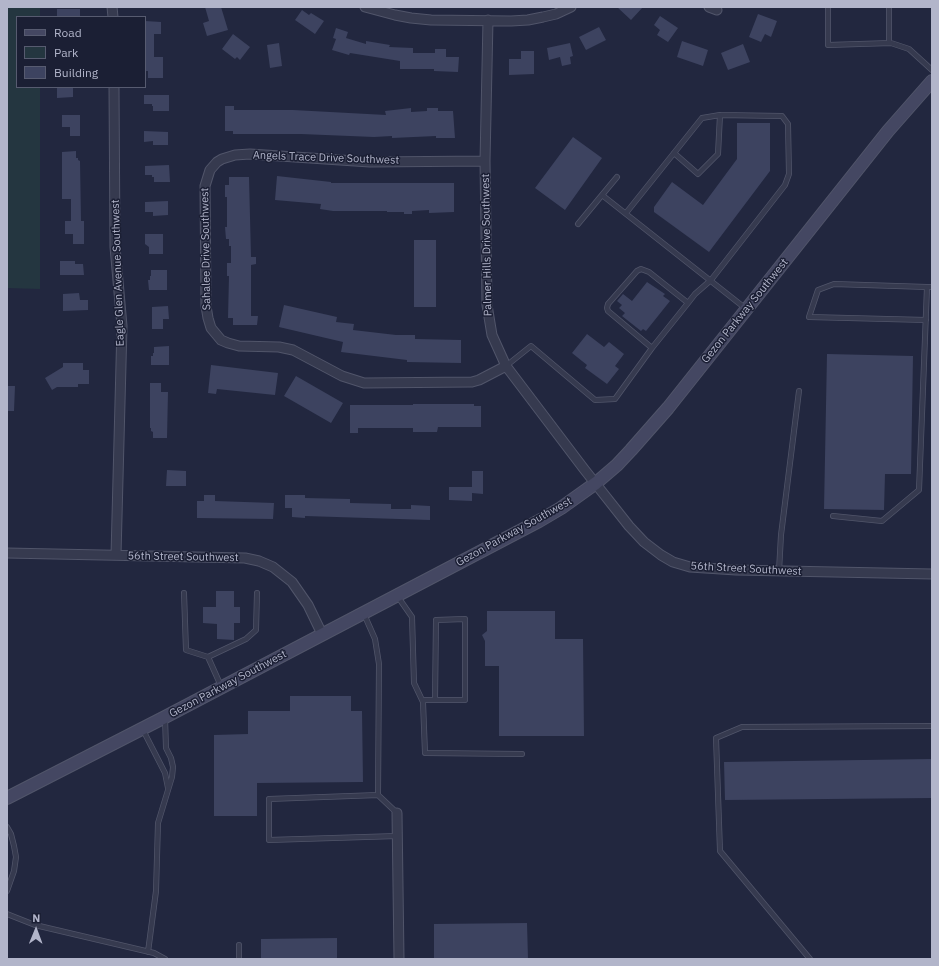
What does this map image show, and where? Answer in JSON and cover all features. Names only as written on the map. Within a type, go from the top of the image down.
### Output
[{"type":"main road","name":"Gezon Parkway Southwest","points":[[7,798],[222,688],[539,521],[561,508],[596,483],[617,465],[644,437],[888,131],[932,81]]},
{"type":"street","points":[[365,7],[395,16],[431,20],[528,20],[556,14],[571,7]]},
{"type":"street","name":"Palmer Hills Drive Southwest","points":[[488,20],[485,161],[488,311],[492,335],[506,366],[596,483]]},
{"type":"street","name":"Eagle Glen Avenue Southwest","points":[[114,88],[114,247],[122,326],[116,556]]},
{"type":"street","name":"Angels Trace Drive Southwest","points":[[217,162],[228,156],[241,154],[370,162],[485,161]]},
{"type":"street","name":"Sahalee Drive Southwest","points":[[217,162],[207,176],[205,194],[206,306],[209,323],[218,336],[238,346],[279,347],[293,350],[342,376],[364,383],[472,382],[506,366]]},
{"type":"street","name":"56th Street Southwest","points":[[596,483],[644,542],[673,562],[690,567],[780,571],[932,574]]},
{"type":"street","name":"56th Street Southwest","points":[[7,553],[245,558],[259,560],[280,572],[292,582],[308,605],[322,634]]},
{"type":"street","points":[[397,813],[399,959]]},
{"type":"lane","points":[[828,7],[828,45],[889,43],[909,49],[932,70]]},
{"type":"lane","points":[[889,7],[889,43]]},
{"type":"lane","points":[[674,153],[698,174],[718,154],[720,115]]},
{"type":"lane","points":[[506,366],[531,346],[595,400],[615,399],[652,348],[695,294],[712,280],[785,185],[790,174],[788,124],[782,116],[720,115],[702,118],[626,213]]},
{"type":"lane","points":[[578,224],[617,177]]},
{"type":"lane","points":[[602,195],[747,309]]},
{"type":"lane","points":[[652,348],[608,311],[608,304],[637,271],[641,269],[649,272],[688,303]]},
{"type":"lane","points":[[833,516],[882,521],[919,490],[926,320],[929,287],[834,284],[818,290],[808,318],[926,320]]},
{"type":"lane","points":[[780,571],[781,535],[799,391]]},
{"type":"lane","points":[[184,593],[186,650],[208,657],[246,639],[256,630],[257,593]]},
{"type":"lane","points":[[397,595],[412,617],[414,683],[423,700],[425,753],[522,754]]},
{"type":"lane","points":[[363,613],[375,639],[378,664],[378,795]]},
{"type":"lane","points":[[423,700],[435,700],[465,700],[465,619],[436,620],[435,700]]},
{"type":"lane","points":[[208,657],[222,688]]},
{"type":"lane","points":[[148,952],[156,891],[158,823],[172,777],[173,767],[171,758],[166,748],[165,717]]},
{"type":"lane","points":[[810,959],[720,851],[716,738],[742,727],[932,726]]},
{"type":"lane","points":[[142,729],[163,768],[168,788]]},
{"type":"lane","points":[[397,813],[378,795],[269,799],[270,840],[398,836]]},
{"type":"lane","points":[[7,827],[11,834],[16,857],[14,871],[7,891]]},
{"type":"lane","points":[[7,914],[34,925],[154,953],[166,959]]},
{"type":"lane","points":[[239,945],[239,959]]},
{"type":"green space","points":[[7,7],[40,7],[40,16],[16,16],[16,88],[40,88],[40,289],[7,288]]},
{"type":"building","points":[[205,7],[221,7],[228,30],[207,36],[203,23],[209,21]]},
{"type":"building","points":[[617,7],[643,7],[631,20]]},
{"type":"building","points":[[57,9],[80,9],[80,16],[57,16]]},
{"type":"building","points":[[302,10],[309,15],[311,13],[324,21],[315,34],[295,20]]},
{"type":"building","points":[[758,14],[777,21],[771,37],[765,34],[761,42],[749,37]]},
{"type":"building","points":[[660,16],[678,28],[668,42],[657,35],[660,30],[654,25]]},
{"type":"building","points":[[146,21],[161,22],[161,34],[154,34],[154,57],[163,57],[163,78],[148,78],[148,71],[146,71]]},
{"type":"building","points":[[599,27],[606,40],[586,50],[579,37]]},
{"type":"building","points":[[336,28],[348,32],[346,38],[366,44],[366,41],[390,45],[389,47],[413,48],[413,53],[435,53],[435,49],[446,49],[446,57],[459,57],[458,72],[434,71],[434,69],[400,69],[400,61],[350,53],[349,55],[332,50],[336,39],[333,38]]},
{"type":"building","points":[[233,34],[250,47],[240,60],[237,57],[235,59],[222,49]]},
{"type":"building","points":[[682,41],[708,50],[703,66],[677,57]]},
{"type":"building","points":[[279,43],[282,66],[270,68],[267,45]]},
{"type":"building","points":[[570,43],[573,56],[570,57],[571,64],[562,66],[560,57],[549,60],[547,48]]},
{"type":"building","points":[[743,44],[750,62],[728,70],[721,53]]},
{"type":"building","points":[[521,51],[534,51],[534,74],[509,75],[509,59],[521,59]]},
{"type":"building","points":[[57,88],[73,88],[73,97],[57,98]]},
{"type":"building","points":[[144,95],[169,95],[169,111],[153,111],[152,104],[144,104]]},
{"type":"building","points":[[225,106],[234,106],[234,110],[293,110],[386,115],[385,111],[411,108],[411,112],[427,111],[427,108],[438,108],[438,111],[453,111],[455,138],[436,138],[436,136],[392,138],[392,136],[374,137],[301,134],[233,134],[233,131],[225,131]]},
{"type":"building","points":[[62,115],[80,115],[80,136],[70,136],[70,127],[62,127]]},
{"type":"building","points":[[737,123],[770,123],[770,171],[709,252],[654,212],[654,207],[672,182],[703,205],[737,159]]},
{"type":"building","points":[[144,131],[168,132],[168,145],[153,145],[153,141],[144,142]]},
{"type":"building","points":[[573,137],[602,158],[565,210],[535,188]]},
{"type":"building","points":[[76,151],[76,158],[80,161],[81,221],[84,221],[84,244],[73,244],[73,234],[65,234],[65,221],[71,221],[71,199],[62,199],[62,152]]},
{"type":"building","points":[[169,165],[170,182],[154,182],[154,177],[152,177],[152,175],[145,175],[145,166]]},
{"type":"building","points":[[277,176],[331,183],[454,183],[454,212],[429,213],[429,210],[412,211],[412,214],[404,214],[404,212],[387,211],[333,211],[320,209],[321,204],[275,200]]},
{"type":"building","points":[[229,177],[249,177],[251,257],[256,257],[256,264],[251,265],[251,316],[258,316],[257,325],[233,325],[233,318],[228,318],[229,276],[227,276],[227,263],[231,263],[231,246],[229,246],[229,239],[226,239],[225,227],[227,227],[227,197],[225,197],[225,185],[229,185]]},
{"type":"building","points":[[168,201],[168,215],[153,216],[153,212],[145,212],[145,202]]},
{"type":"building","points":[[145,234],[163,234],[163,254],[149,254],[149,247],[145,244]]},
{"type":"building","points":[[414,240],[436,240],[436,307],[414,307]]},
{"type":"building","points":[[60,261],[75,261],[75,264],[83,264],[84,275],[60,275]]},
{"type":"building","points":[[151,270],[167,270],[167,290],[149,290],[148,280],[150,280]]},
{"type":"building","points":[[647,282],[665,294],[663,296],[670,301],[646,331],[643,329],[641,331],[622,316],[625,313],[619,308],[622,305],[617,301],[623,294],[632,301]]},
{"type":"building","points":[[79,293],[80,300],[88,300],[88,310],[63,311],[63,294]]},
{"type":"building","points":[[284,305],[337,317],[336,322],[354,324],[353,330],[396,335],[415,335],[415,339],[461,340],[461,363],[407,362],[407,360],[341,352],[343,342],[279,327]]},
{"type":"building","points":[[168,306],[169,319],[163,319],[163,329],[152,329],[152,307]]},
{"type":"building","points":[[587,334],[604,347],[609,342],[624,354],[615,366],[619,369],[607,384],[585,368],[587,365],[572,353]]},
{"type":"building","points":[[169,346],[169,365],[151,365],[151,356],[153,356],[154,353],[154,347]]},
{"type":"building","points":[[827,354],[913,356],[911,474],[885,474],[884,510],[824,509]]},
{"type":"building","points":[[63,363],[83,363],[83,370],[89,370],[89,384],[78,384],[78,387],[57,387],[52,390],[45,378],[63,367]]},
{"type":"building","points":[[211,365],[278,373],[275,395],[217,389],[216,394],[208,393]]},
{"type":"building","points":[[296,376],[343,403],[331,423],[284,396]]},
{"type":"building","points":[[150,383],[161,383],[161,392],[168,392],[167,438],[153,438],[153,432],[150,428]]},
{"type":"building","points":[[7,386],[15,386],[14,411],[7,411]]},
{"type":"building","points":[[474,404],[474,406],[481,406],[481,427],[438,427],[437,432],[413,432],[413,428],[358,428],[358,433],[350,433],[350,405]]},
{"type":"building","points":[[167,470],[186,471],[186,486],[166,486]]},
{"type":"building","points":[[472,471],[483,471],[483,494],[472,493],[472,501],[449,500],[449,487],[472,487]]},
{"type":"building","points":[[204,495],[215,495],[215,501],[274,503],[273,519],[197,518],[197,501],[204,501]]},
{"type":"building","points":[[285,495],[305,495],[305,498],[350,499],[350,503],[391,504],[391,509],[411,509],[411,505],[430,506],[430,520],[305,516],[305,518],[292,517],[292,508],[285,508]]},
{"type":"building","points":[[216,591],[234,591],[234,607],[240,607],[240,623],[234,623],[234,640],[217,639],[217,624],[203,623],[203,607],[216,607]]},
{"type":"building","points":[[487,611],[555,611],[555,639],[583,639],[584,736],[499,736],[499,666],[485,666],[485,641],[482,635],[487,631]]},
{"type":"building","points":[[290,696],[351,696],[351,711],[362,711],[363,782],[257,783],[257,816],[214,816],[214,735],[248,734],[248,711],[290,711]]},
{"type":"building","points":[[932,759],[932,798],[725,800],[724,762]]},
{"type":"building","points":[[527,923],[528,959],[434,959],[434,924]]},
{"type":"building","points":[[337,938],[337,959],[261,959],[261,939]]}]
